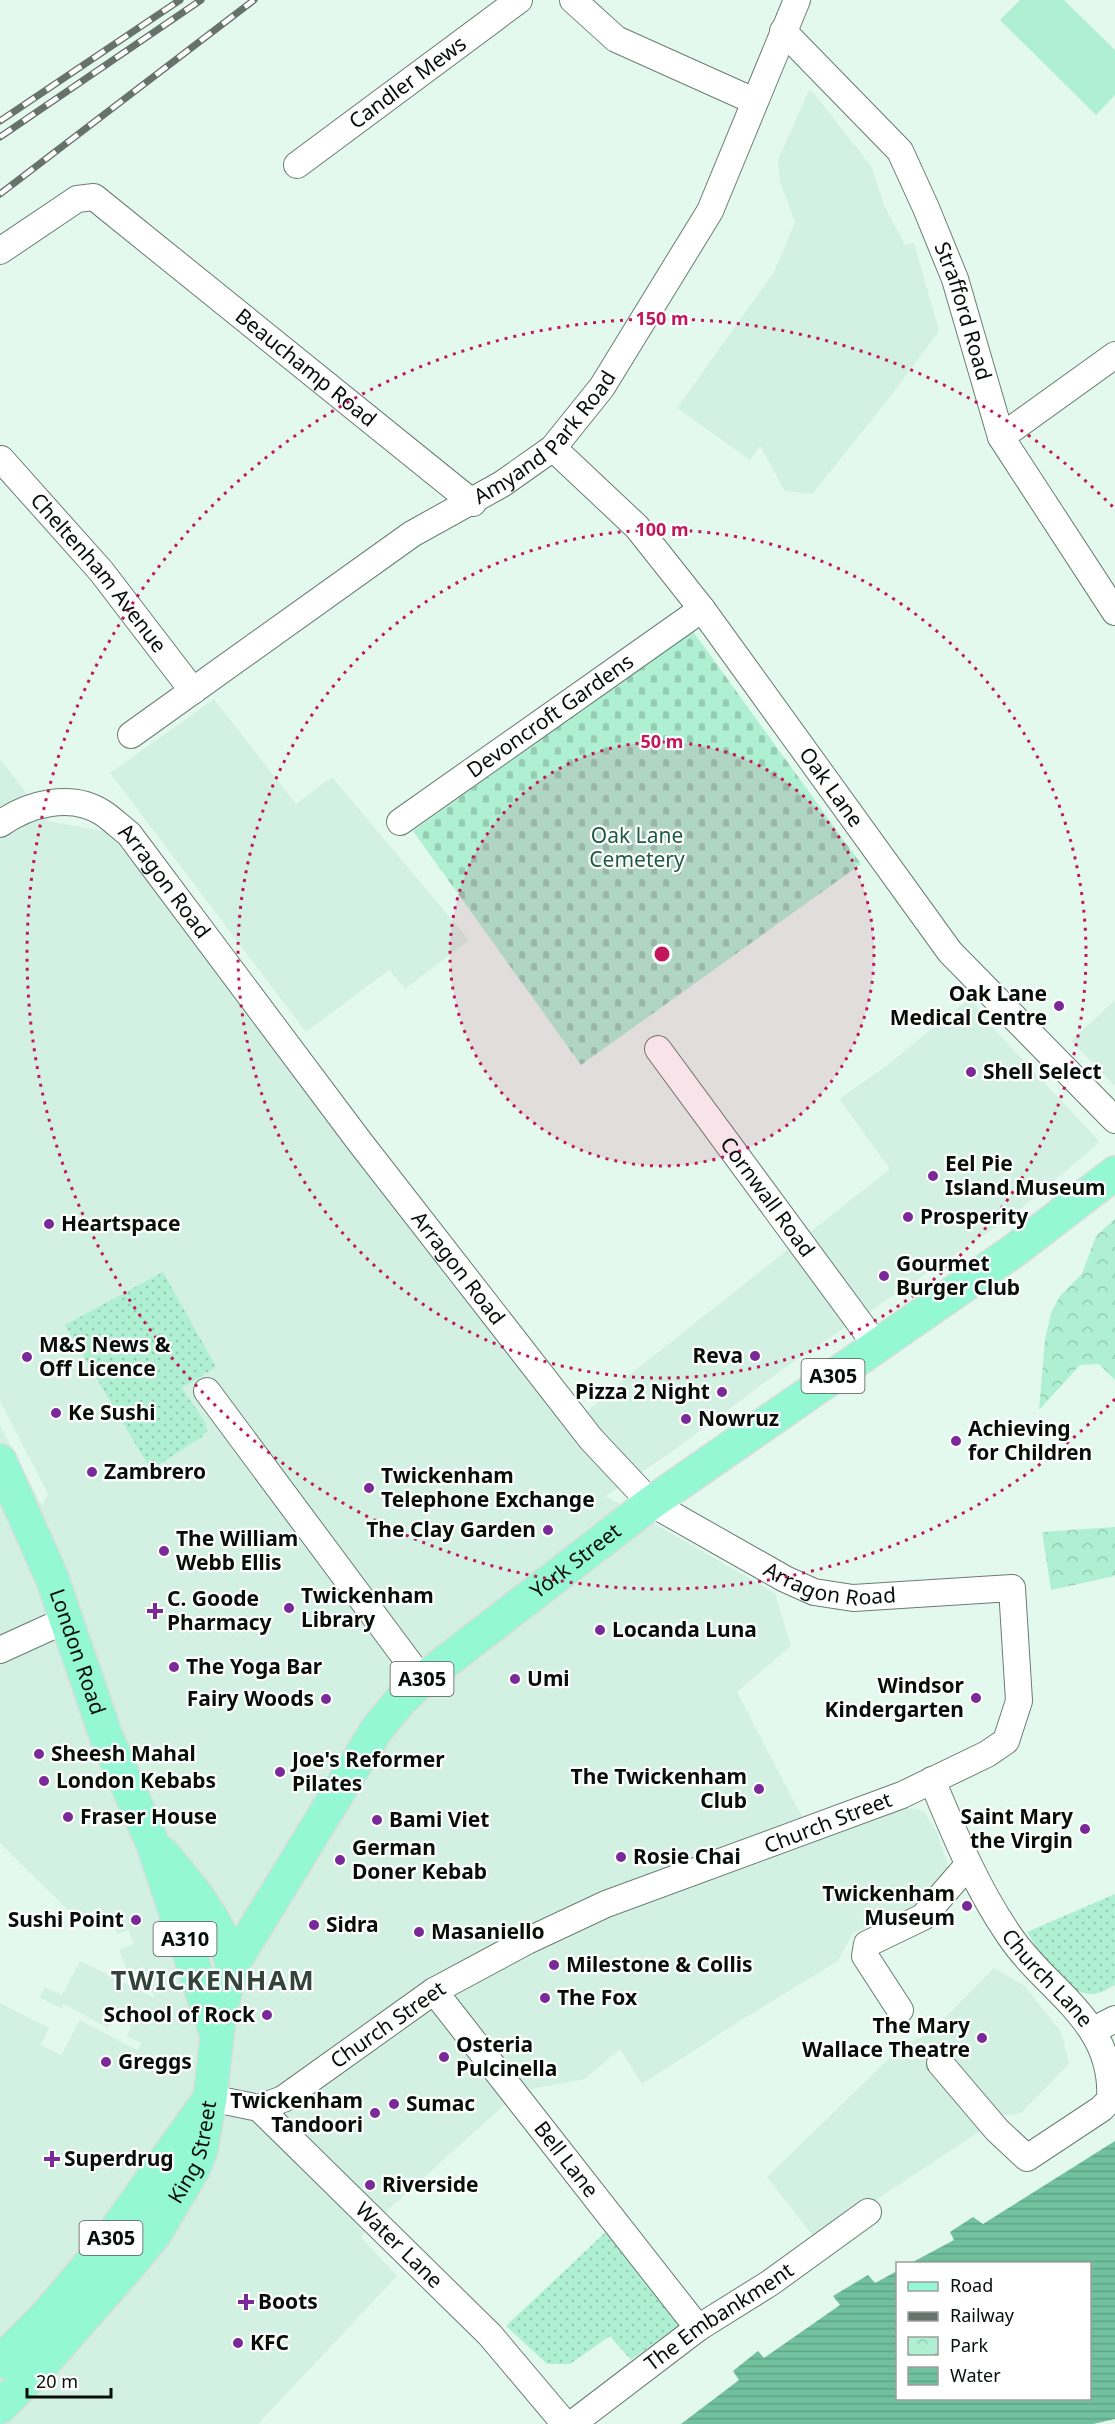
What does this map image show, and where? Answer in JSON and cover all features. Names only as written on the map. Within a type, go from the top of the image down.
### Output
[{"type":"main road","name":"York Street","points":[[233,1964],[377,1729],[400,1700],[422,1680],[651,1503],[1015,1250],[1115,1173]]},
{"type":"main road","name":"London Road","points":[[0,1461],[23,1509],[68,1619],[106,1736],[152,1842],[208,2003],[217,2037]]},
{"type":"main road","name":"London Road","points":[[152,1842],[201,1899],[221,1933],[233,1964],[224,1991],[210,2098]]},
{"type":"main road","name":"King Street","points":[[0,2362],[45,2316],[101,2251],[152,2181],[180,2137],[210,2098]]},
{"type":"main road","name":"King Street","points":[[0,2407],[50,2356],[154,2235],[194,2168],[201,2150],[210,2098]]},
{"type":"street","name":"Candler Mews","points":[[297,165],[519,0]]},
{"type":"street","points":[[573,0],[596,9],[616,39],[754,101]]},
{"type":"street","name":"Amyand Park Road","points":[[131,735],[412,534],[472,502],[553,448],[602,387],[710,211],[797,0]]},
{"type":"street","name":"Strafford Road","points":[[783,31],[900,151],[955,279],[1001,437],[1115,612]]},
{"type":"street","name":"Beauchamp Road","points":[[0,251],[77,199],[94,197],[472,502]]},
{"type":"street","points":[[1001,437],[1115,355]]},
{"type":"street","name":"Oak Lane","points":[[553,448],[637,527],[702,609],[950,952],[1115,1120]]},
{"type":"street","name":"Cheltenham Avenue","points":[[1,459],[100,571],[193,691]]},
{"type":"street","name":"Devoncroft Gardens","points":[[400,822],[702,609]]},
{"type":"street","name":"Arragon Road","points":[[0,824],[21,811],[41,803],[62,803],[84,805],[102,812],[129,834],[359,1141],[591,1439],[651,1503],[775,1574],[814,1592],[863,1598],[1012,1588]]},
{"type":"street","name":"Cornwall Road","points":[[658,1049],[876,1345]]},
{"type":"street","points":[[207,1391],[422,1680]]},
{"type":"street","name":"Church Street","points":[[259,2108],[283,2099],[434,1991],[527,1941],[606,1904],[902,1796],[987,1754],[1006,1742],[1018,1701],[1012,1588]]},
{"type":"street","points":[[0,1650],[68,1619]]},
{"type":"street","name":"Church Lane","points":[[932,1780],[968,1865],[1009,1937],[1105,2025],[1110,2069],[1110,2100],[1101,2109],[1027,2158],[996,2130],[940,2063]]},
{"type":"street","points":[[900,2010],[865,1956],[867,1944],[923,1917],[968,1865]]},
{"type":"street","name":"Bell Lane","points":[[434,1991],[698,2328]]},
{"type":"street","points":[[210,2098],[259,2108]]},
{"type":"street","name":"Water Lane","points":[[259,2108],[490,2335],[565,2424]]},
{"type":"street","name":"The Embankment","points":[[572,2424],[698,2328],[770,2283],[868,2212]]},
{"type":"shaded area","points":[[809,90],[813,92],[871,166],[884,205],[905,245],[914,243],[939,331],[887,401],[812,494],[785,491],[760,446],[750,460],[677,408],[774,272],[795,222],[780,182],[778,160]]},
{"type":"shaded area","points":[[214,699],[296,804],[332,777],[469,940],[405,989],[389,970],[306,1032],[110,773]]},
{"type":"shaded area","points":[[0,759],[48,821],[108,832],[300,1071],[369,1169],[566,1430],[619,1383],[890,1169],[839,1099],[886,1066],[970,998],[994,1029],[1100,1142],[1011,1217],[780,1371],[673,1451],[606,1496],[775,1593],[791,1646],[737,1692],[800,1813],[815,1832],[844,1830],[907,1808],[918,1809],[925,1813],[937,1832],[947,1862],[949,1877],[927,1906],[853,1933],[838,1961],[642,2084],[620,2049],[585,2079],[520,2091],[361,2237],[397,2276],[258,2424],[0,2424],[0,2003],[49,2028],[41,2045],[61,2055],[80,2020],[137,2050],[141,2043],[127,2036],[131,2026],[114,2017],[108,2028],[64,2004],[61,2008],[40,1998],[45,1987],[62,1995],[80,1961],[155,1998],[143,1967],[128,1973],[119,1950],[134,1944],[128,1930],[117,1934],[100,1907],[78,1920],[0,1843],[0,1425],[42,1506],[48,1494],[0,1401]]},
{"type":"shaded area","points":[[1115,1000],[1115,1086],[1071,1041]]},
{"type":"shaded area","points":[[994,1968],[1025,1986],[1061,2032],[1069,2064],[1021,2113],[1003,2116],[820,2237],[814,2237],[767,2177],[904,2044],[929,2034]]},
{"type":"green space","points":[[1020,0],[1064,0],[1115,50],[1115,95],[1096,115],[1000,20]]},
{"type":"green space","name":"Oak Lane Cemetery","points":[[692,630],[861,864],[581,1065],[413,831]]},
{"type":"green space","points":[[1115,1219],[1115,1380],[1099,1364],[1080,1365],[1039,1410],[1045,1340],[1051,1313],[1060,1296],[1082,1274],[1096,1236]]},
{"type":"green space","points":[[163,1272],[216,1367],[182,1388],[205,1422],[207,1431],[203,1436],[151,1470],[65,1325]]},
{"type":"green space","points":[[1115,1527],[1115,1576],[1051,1590],[1042,1532]]},
{"type":"green space","points":[[1115,1894],[1115,1985],[1096,1994],[1071,1988],[1053,1972],[1027,1932]]},
{"type":"green space","points":[[610,2228],[681,2324],[631,2360],[610,2336],[570,2364],[547,2364],[506,2326]]},
{"type":"water","points":[[1115,2141],[1115,2419],[1093,2424],[681,2424],[739,2380],[733,2371],[758,2351],[764,2358],[840,2305],[833,2296],[868,2275],[875,2283],[896,2272],[896,2400],[1091,2400],[1091,2262],[913,2262],[954,2240],[950,2232],[973,2217],[983,2224]]},
{"type":"railway","points":[[0,121],[180,0]]},
{"type":"railway","points":[[0,137],[201,0]]},
{"type":"railway","points":[[0,194],[254,0]]},
{"type":"place","name":"Oak Lane Medical Centre","points":[[1059,1006]]},
{"type":"place","name":"Shell Select","points":[[971,1072]]},
{"type":"place","name":"Eel Pie Island Museum","points":[[933,1176]]},
{"type":"place","name":"Prosperity","points":[[908,1217]]},
{"type":"place","name":"Heartspace","points":[[49,1224]]},
{"type":"place","name":"Gourmet Burger Club","points":[[884,1276]]},
{"type":"place","name":"Reva","points":[[755,1356]]},
{"type":"place","name":"M&S News & Off Licence","points":[[27,1357]]},
{"type":"place","name":"Pizza 2 Night","points":[[722,1392]]},
{"type":"place","name":"Ke Sushi","points":[[56,1413]]},
{"type":"place","name":"Nowruz","points":[[686,1419]]},
{"type":"place","name":"Achieving for Children","points":[[956,1441]]},
{"type":"place","name":"Zambrero","points":[[92,1472]]},
{"type":"place","name":"Twickenham Telephone Exchange","points":[[369,1488]]},
{"type":"place","name":"The Clay Garden","points":[[548,1530]]},
{"type":"place","name":"The William Webb Ellis","points":[[164,1551]]},
{"type":"place","name":"Twickenham Library","points":[[289,1608]]},
{"type":"place","name":"C. Goode Pharmacy","points":[[155,1611]]},
{"type":"place","name":"Locanda Luna","points":[[600,1630]]},
{"type":"place","name":"The Yoga Bar","points":[[174,1667]]},
{"type":"place","name":"Umi","points":[[515,1679]]},
{"type":"place","name":"Windsor Kindergarten","points":[[976,1698]]},
{"type":"place","name":"Fairy Woods","points":[[326,1699]]},
{"type":"place","name":"Sheesh Mahal","points":[[39,1754]]},
{"type":"place","name":"Joe's Reformer Pilates","points":[[280,1772]]},
{"type":"place","name":"London Kebabs","points":[[44,1781]]},
{"type":"place","name":"The Twickenham Club","points":[[759,1789]]},
{"type":"place","name":"Fraser House","points":[[68,1817]]},
{"type":"place","name":"Bami Viet","points":[[377,1820]]},
{"type":"place","name":"Saint Mary the Virgin","points":[[1085,1829]]},
{"type":"place","name":"Rosie Chai","points":[[621,1857]]},
{"type":"place","name":"German Doner Kebab","points":[[340,1860]]},
{"type":"place","name":"Twickenham Museum","points":[[967,1906]]},
{"type":"place","name":"Sushi Point","points":[[136,1920]]},
{"type":"place","name":"Sidra","points":[[314,1925]]},
{"type":"place","name":"Masaniello","points":[[419,1932]]},
{"type":"place","name":"Milestone & Collis","points":[[554,1965]]},
{"type":"place","name":"The Fox","points":[[545,1998]]},
{"type":"place","name":"School of Rock","points":[[267,2015]]},
{"type":"place","name":"The Mary Wallace Theatre","points":[[982,2038]]},
{"type":"place","name":"Osteria Pulcinella","points":[[444,2057]]},
{"type":"place","name":"Greggs","points":[[106,2062]]},
{"type":"place","name":"Sumac","points":[[394,2104]]},
{"type":"place","name":"Twickenham Tandoori","points":[[375,2113]]},
{"type":"place","name":"Superdrug","points":[[52,2159]]},
{"type":"place","name":"Riverside","points":[[370,2185]]},
{"type":"place","name":"Boots","points":[[246,2302]]},
{"type":"place","name":"KFC","points":[[238,2343]]},
{"type":"district","name":"TWICKENHAM","points":[[213,1981]]}]
